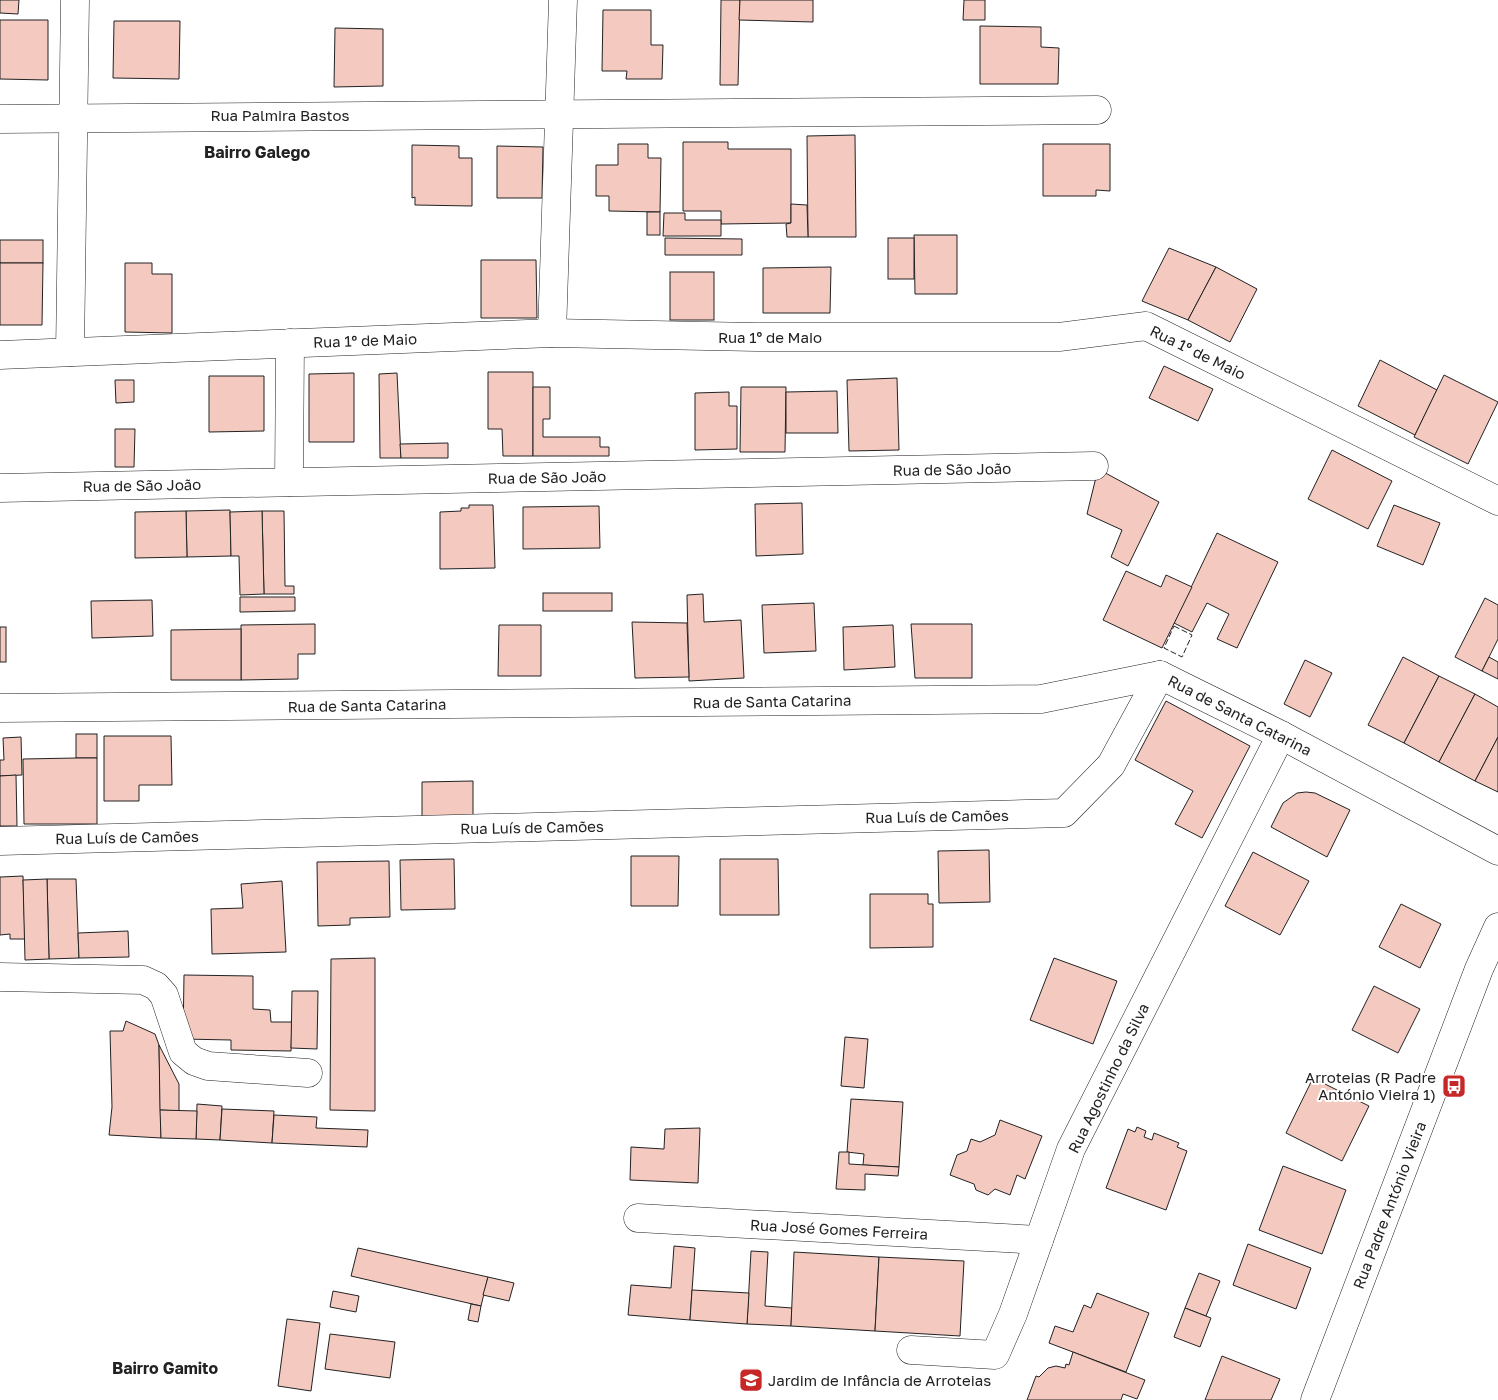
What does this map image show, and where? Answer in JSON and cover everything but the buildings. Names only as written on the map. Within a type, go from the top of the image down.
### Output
[{"type":"street","points":[[70,352],[75,0]]},
{"type":"street","points":[[552,333],[561,113],[563,0]]},
{"type":"street","name":"Rua Palmira Bastos","points":[[0,119],[1097,110]]},
{"type":"street","name":"Rua 1º de Maio","points":[[0,355],[552,333],[756,338],[1059,337],[1146,326],[1498,501]]},
{"type":"street","points":[[289,482],[290,343]]},
{"type":"street","name":"Rua de São João","points":[[0,488],[1094,466]]},
{"type":"street","name":"Rua de Santa Catarina","points":[[0,708],[1041,699],[1160,675],[1281,735],[1498,851]]},
{"type":"street","name":"Rua Luís de Camões","points":[[0,841],[1064,813],[1110,765],[1160,675]]},
{"type":"street","name":"Rua Agostinho da Silva","points":[[911,1350],[995,1355],[1014,1314],[1071,1149],[1281,735]]},
{"type":"street","name":"Rua Padre António Vieira","points":[[1315,1400],[1479,969],[1498,927]]},
{"type":"street","points":[[0,978],[143,980],[156,986],[164,995],[183,1052],[194,1061],[208,1066],[308,1073]]},
{"type":"street","name":"Rua José Gomes Ferreira","points":[[638,1218],[1039,1240]]},
{"type":"fence","points":[[1174,626],[1192,635],[1182,657],[1164,648],[1174,626]]},
{"type":"place","name":"Arroteias (R Padre António Vieira 1)","points":[[1454,1086]]},
{"type":"place","name":"Jardim de Infância de Arroteias","points":[[751,1380]]},
{"type":"district","name":"Bairro Galego","points":[[257,152]]},
{"type":"district","name":"Bairro Gamito","points":[[165,1368]]}]
